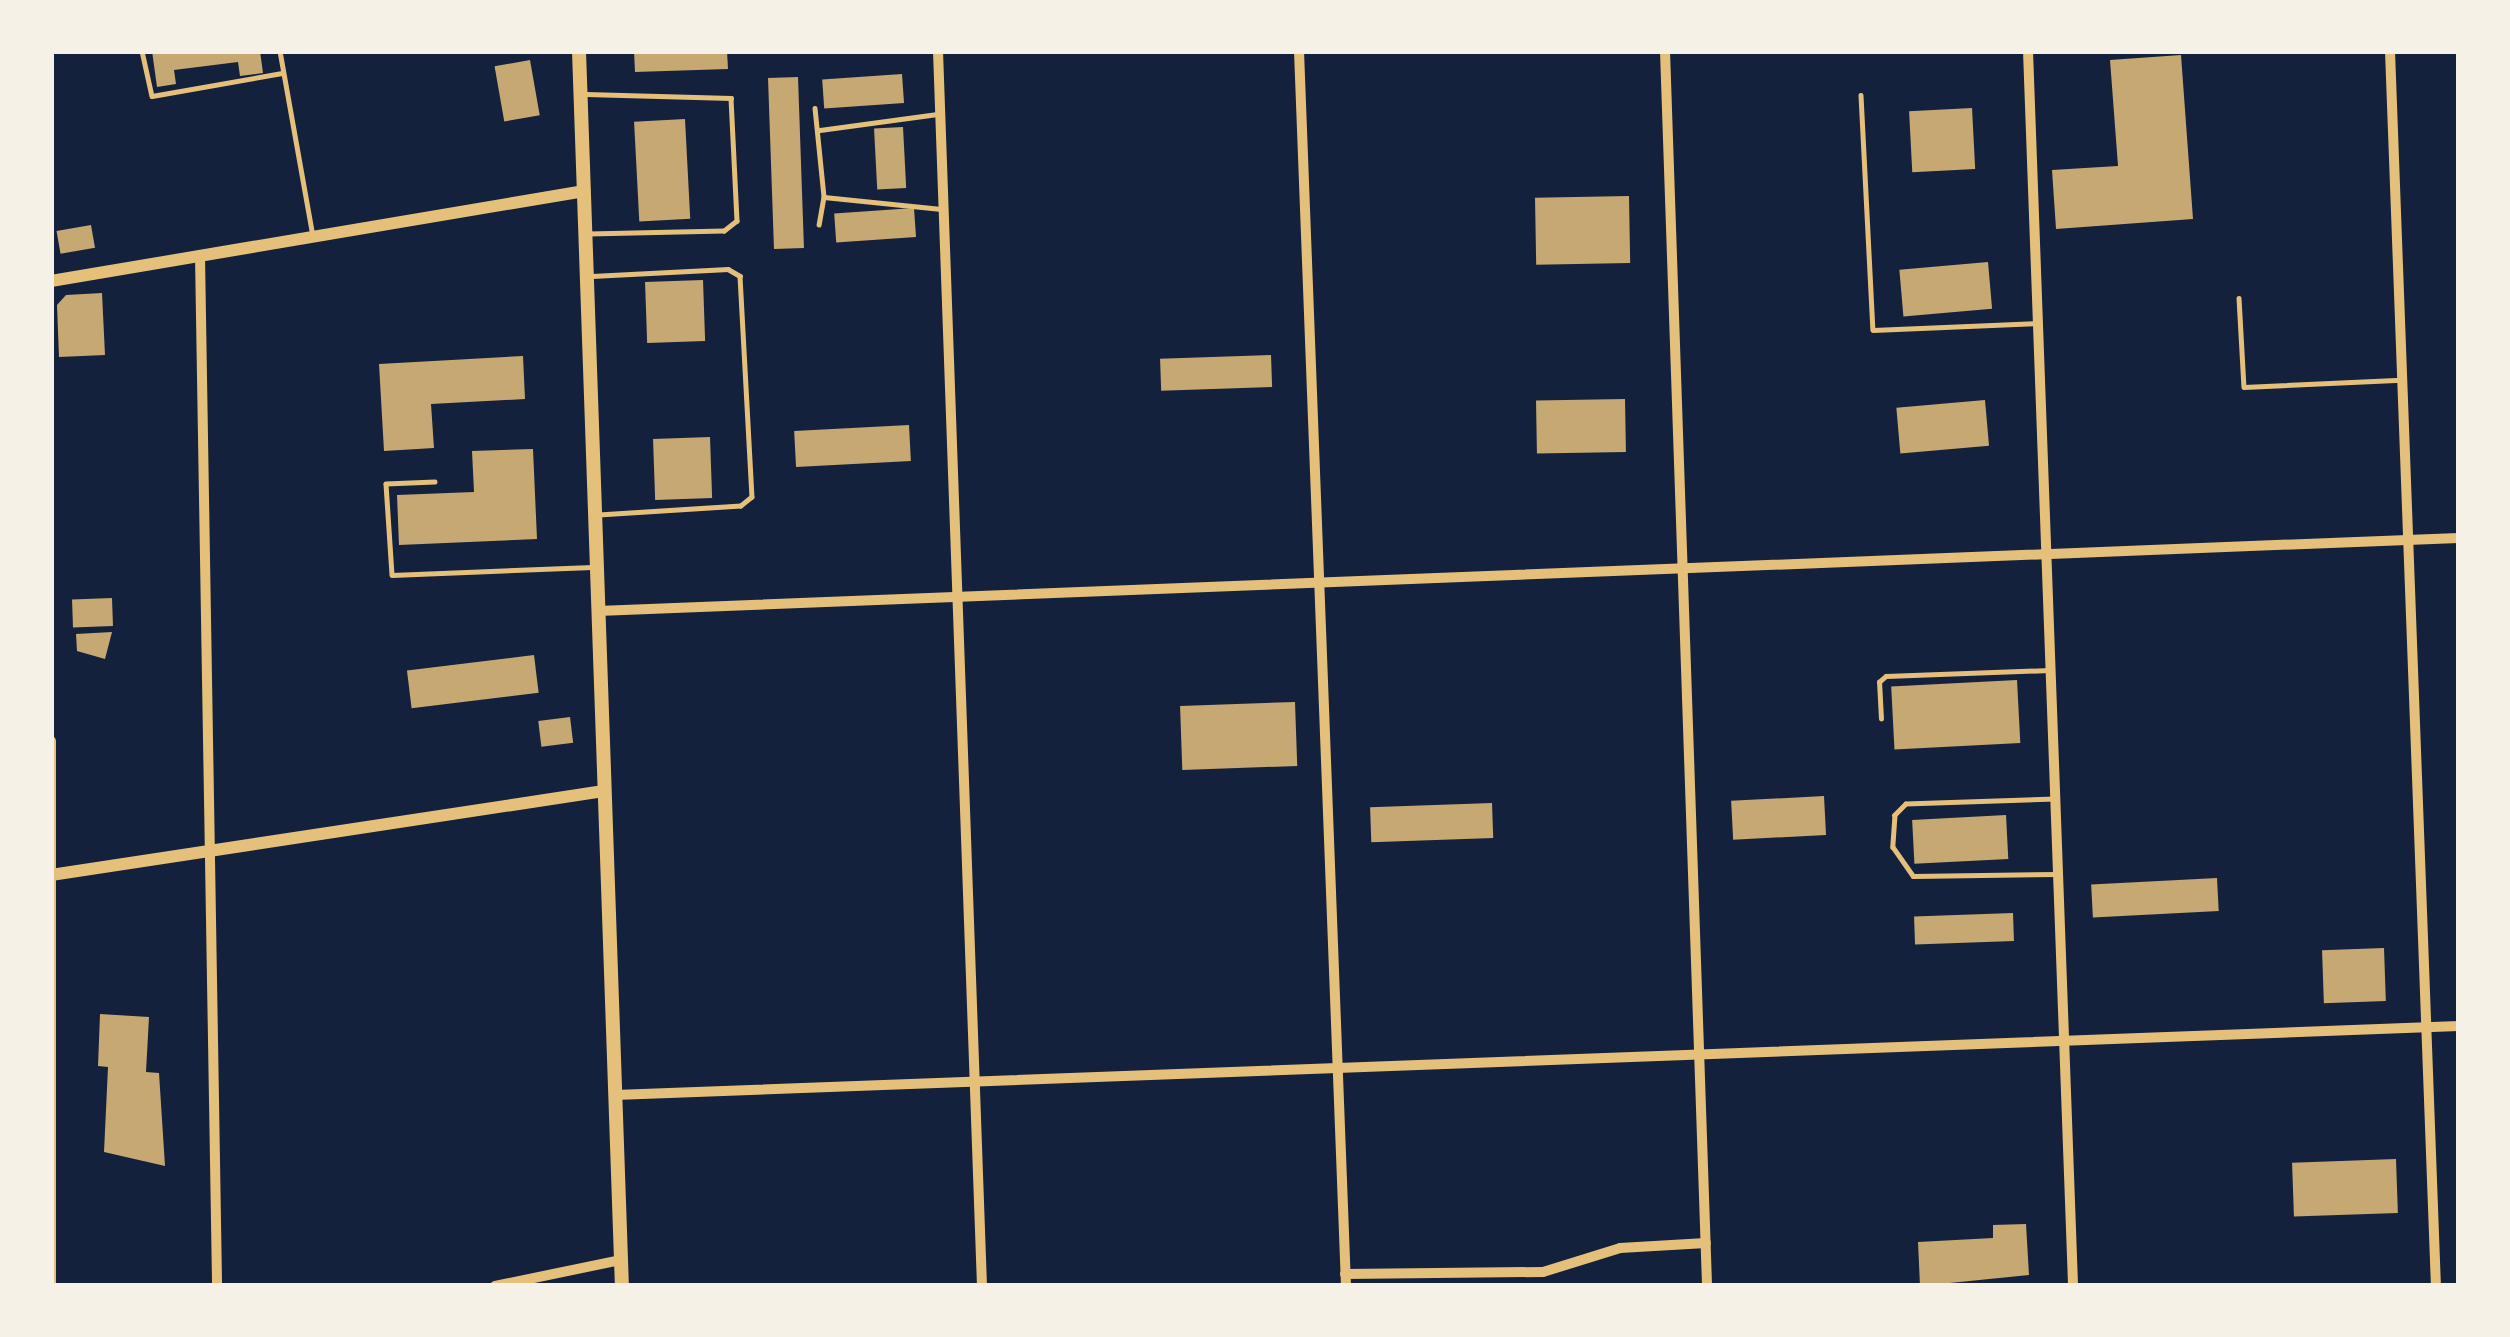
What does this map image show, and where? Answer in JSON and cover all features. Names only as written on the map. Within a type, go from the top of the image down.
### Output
[{"type":"main road","points":[[579,51],[622,1286]]},
{"type":"street","points":[[938,51],[982,1286]]},
{"type":"street","points":[[1299,51],[1346,1280],[1543,1272],[1620,1248],[1706,1243]]},
{"type":"street","points":[[1664,51],[1708,1286]]},
{"type":"street","points":[[2028,51],[2073,1286]]},
{"type":"street","points":[[2390,51],[2436,1286]]},
{"type":"street","points":[[51,280],[584,191]]},
{"type":"street","points":[[200,256],[217,1286]]},
{"type":"street","points":[[598,611],[956,591],[2459,538]]},
{"type":"street","points":[[51,742],[51,1286]]},
{"type":"street","points":[[53,875],[604,791]]},
{"type":"street","points":[[615,1095],[2459,1026]]},
{"type":"street","points":[[495,1286],[621,1260]]},
{"type":"lane","points":[[142,51],[152,96],[283,73]]},
{"type":"lane","points":[[280,51],[313,236]]},
{"type":"lane","points":[[580,94],[732,102],[731,227],[586,234]]},
{"type":"lane","points":[[1861,95],[1873,330],[2037,322]]},
{"type":"lane","points":[[815,108],[824,197],[819,226]]},
{"type":"lane","points":[[820,130],[940,114]]},
{"type":"lane","points":[[824,197],[943,209]]},
{"type":"lane","points":[[586,276],[728,269],[740,276],[752,497],[744,506],[595,515]]},
{"type":"lane","points":[[2239,298],[2243,387],[2402,380]]},
{"type":"lane","points":[[435,482],[386,484],[392,574],[597,566]]},
{"type":"lane","points":[[1881,718],[1879,682],[1886,676],[2050,670]]},
{"type":"lane","points":[[2055,800],[1906,804],[1895,815],[1893,847],[1913,876],[2058,874]]},
{"type":"building","points":[[152,51],[260,51],[263,73],[240,76],[238,62],[174,70],[176,84],[157,87]]},
{"type":"building","points":[[634,51],[727,51],[728,69],[635,72]]},
{"type":"building","points":[[2181,55],[2193,219],[2056,229],[2052,170],[2118,166],[2110,60]]},
{"type":"building","points":[[530,60],[540,115],[504,121],[495,66]]},
{"type":"building","points":[[902,74],[904,103],[824,109],[822,80]]},
{"type":"building","points":[[798,77],[804,248],[774,249],[768,78]]},
{"type":"building","points":[[1972,108],[1975,169],[1912,172],[1909,111]]},
{"type":"building","points":[[685,119],[690,219],[639,222],[634,122]]},
{"type":"building","points":[[903,127],[906,188],[877,189],[874,129]]},
{"type":"building","points":[[1629,196],[1630,263],[1536,265],[1535,198]]},
{"type":"building","points":[[914,208],[916,237],[836,243],[834,214]]},
{"type":"building","points":[[91,225],[95,248],[61,254],[57,231]]},
{"type":"building","points":[[1988,262],[1992,309],[1903,317],[1899,270]]},
{"type":"building","points":[[703,280],[705,341],[647,343],[645,282]]},
{"type":"building","points":[[102,293],[105,355],[59,357],[57,305],[66,295]]},
{"type":"building","points":[[1271,355],[1272,387],[1161,391],[1160,359]]},
{"type":"building","points":[[523,356],[525,399],[431,404],[434,448],[384,451],[379,364]]},
{"type":"building","points":[[1625,399],[1626,452],[1537,454],[1536,401]]},
{"type":"building","points":[[1985,400],[1989,446],[1900,454],[1896,408]]},
{"type":"building","points":[[909,425],[911,461],[796,467],[794,431]]},
{"type":"building","points":[[710,437],[712,498],[655,500],[653,439]]},
{"type":"building","points":[[533,449],[537,539],[399,545],[397,495],[474,492],[472,451]]},
{"type":"building","points":[[112,598],[113,626],[73,627],[72,599]]},
{"type":"building","points":[[112,632],[105,659],[77,651],[76,634]]},
{"type":"building","points":[[534,655],[539,693],[412,708],[407,671]]},
{"type":"building","points":[[2017,680],[2020,743],[1894,750],[1891,687]]},
{"type":"building","points":[[1295,702],[1297,766],[1182,770],[1180,706]]},
{"type":"building","points":[[570,717],[573,743],[541,747],[538,721]]},
{"type":"building","points":[[1824,796],[1826,835],[1733,840],[1731,801]]},
{"type":"building","points":[[1492,803],[1493,838],[1371,842],[1370,807]]},
{"type":"building","points":[[2006,815],[2008,859],[1914,864],[1912,820]]},
{"type":"building","points":[[2217,878],[2219,911],[2093,918],[2091,885]]},
{"type":"building","points":[[2013,913],[2014,941],[1915,944],[1914,916]]},
{"type":"building","points":[[2384,948],[2386,1001],[2324,1003],[2322,950]]},
{"type":"building","points":[[100,1014],[149,1017],[146,1072],[159,1073],[165,1166],[104,1152],[108,1067],[98,1066]]},
{"type":"building","points":[[2396,1159],[2398,1213],[2294,1217],[2292,1163]]},
{"type":"building","points":[[2026,1224],[2029,1275],[1920,1286],[1918,1242],[1993,1238],[1993,1225]]}]
